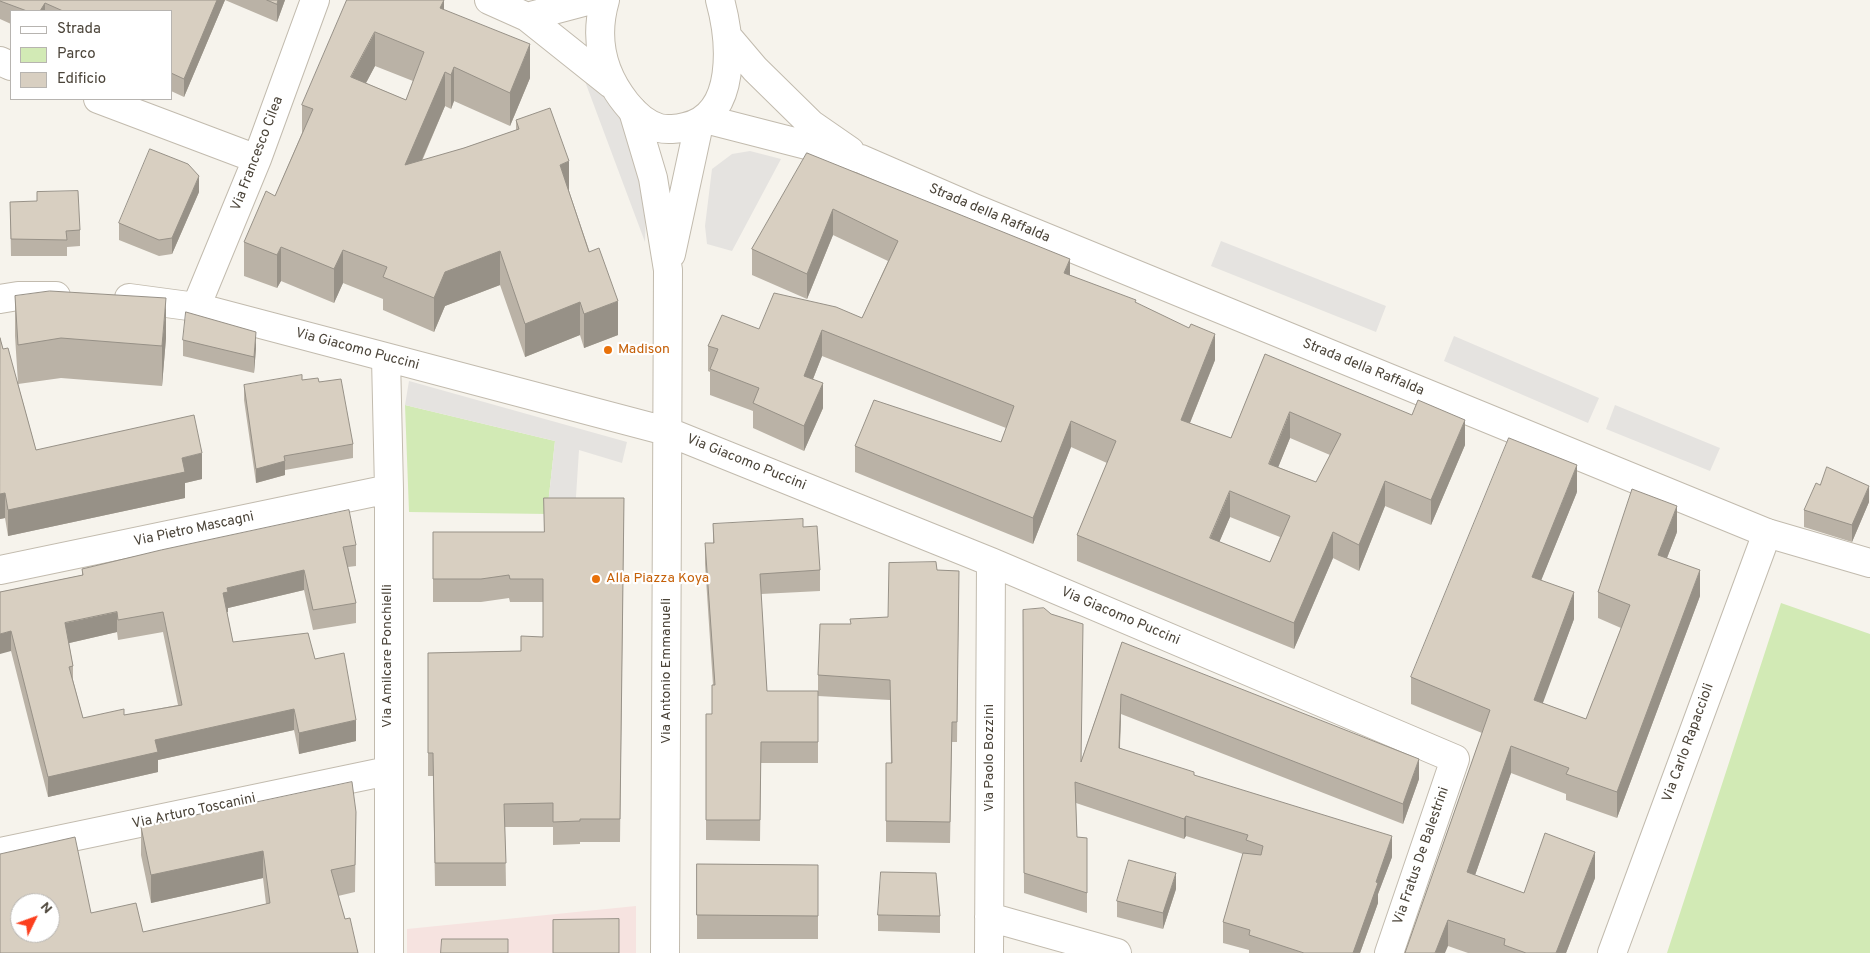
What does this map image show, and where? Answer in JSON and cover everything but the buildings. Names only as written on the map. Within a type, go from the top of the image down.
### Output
[{"type":"street","name":"Via Francesco Cilea","points":[[196,307],[257,159],[315,0]]},
{"type":"street","name":"Strada della Raffalda","points":[[489,0],[527,17],[611,84],[640,118],[659,128],[680,128],[702,121],[861,159],[984,212],[1767,533],[1870,562]]},
{"type":"street","points":[[527,17],[591,0]]},
{"type":"street","name":"Strada della Raffalda","points":[[605,0],[600,33],[602,58],[611,84]]},
{"type":"street","points":[[702,121],[720,100],[728,75],[727,36],[723,3]]},
{"type":"street","name":"Strada della Raffalda","points":[[727,36],[756,69],[810,124],[861,159]]},
{"type":"street","points":[[101,100],[257,159]]},
{"type":"street","name":"Via Antonio Emmanueli","points":[[633,111],[653,178],[668,270],[666,431],[666,953]]},
{"type":"street","name":"Via Antonio Emmanueli","points":[[668,270],[702,121]]},
{"type":"street","name":"Via Giacomo Puccini","points":[[0,299],[18,296],[122,297],[196,307],[666,431],[991,562],[1456,759]]},
{"type":"street","name":"Via Amilcare Ponchielli","points":[[386,358],[389,489],[389,953]]},
{"type":"street","name":"Via Pietro Mascagni","points":[[0,570],[389,489]]},
{"type":"street","name":"Via Carlo Rapaccioli","points":[[1612,953],[1767,533]]},
{"type":"street","name":"Via Paolo Bozzini","points":[[989,953],[991,562]]},
{"type":"street","name":"Via Fratus De Balestrini","points":[[1389,953],[1456,759]]},
{"type":"street","name":"Via Arturo Toscanini","points":[[0,852],[388,771]]},
{"type":"street","points":[[989,917],[1117,953]]},
{"type":"shaded area","points":[[580,68],[600,84],[634,134],[646,210],[645,242]]},
{"type":"shaded area","points":[[750,151],[781,159],[732,251],[707,244],[705,226],[712,169],[732,154]]},
{"type":"shaded area","points":[[1221,241],[1386,306],[1376,332],[1211,266]]},
{"type":"shaded area","points":[[1454,336],[1599,398],[1588,423],[1444,361]]},
{"type":"shaded area","points":[[409,381],[627,442],[622,463],[579,450],[575,512],[547,514],[555,441],[405,405]]},
{"type":"shaded area","points":[[1615,405],[1720,448],[1710,471],[1606,429]]},
{"type":"shaded area","points":[[636,906],[636,953],[407,953],[407,929]]},
{"type":"green space","points":[[405,405],[555,441],[547,514],[409,512]]},
{"type":"green space","points":[[1781,603],[1870,634],[1870,953],[1667,953]]},
{"type":"place","name":"Madison","points":[[608,350]]},
{"type":"place","name":"Alla Piazza Koya","points":[[596,579]]}]
